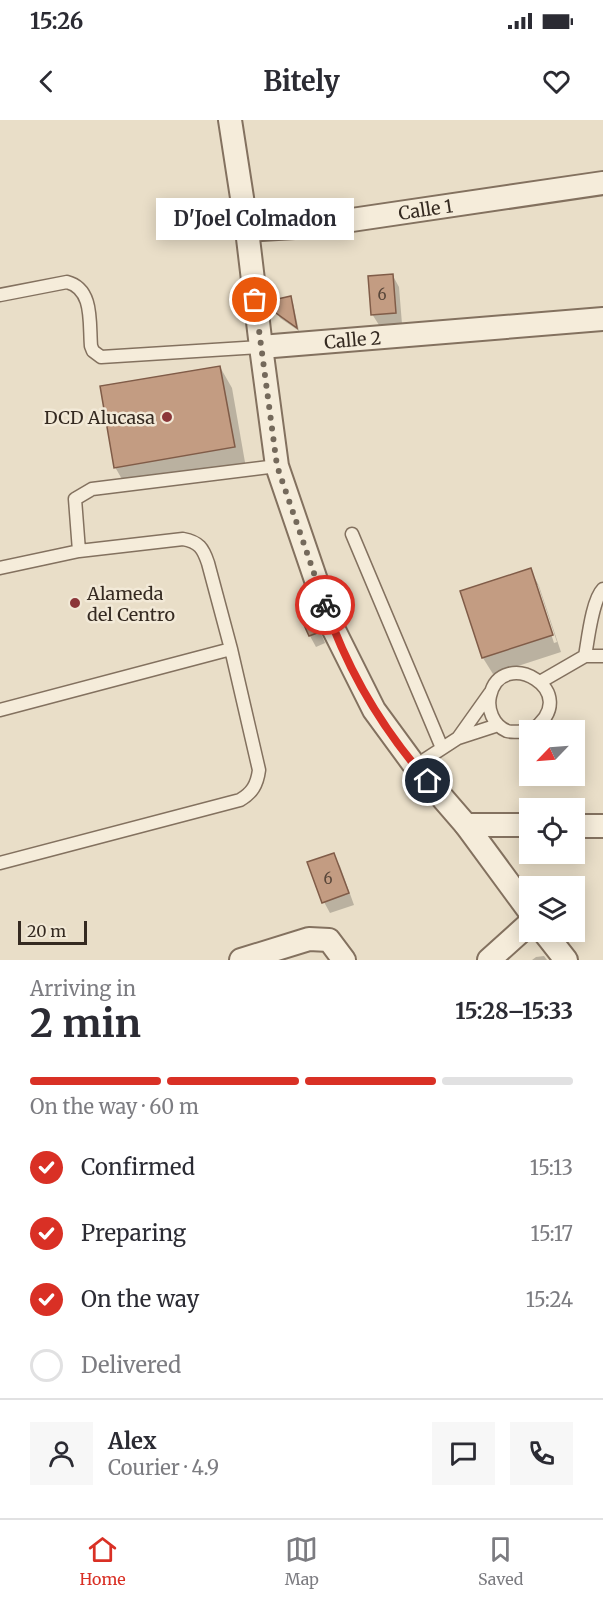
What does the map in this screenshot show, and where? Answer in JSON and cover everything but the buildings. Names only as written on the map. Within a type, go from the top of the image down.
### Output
[{"type":"street","points":[[230,120],[247,230],[277,466],[331,624],[374,710],[415,766],[466,825],[519,897]]},
{"type":"street","name":"Calle 1","points":[[247,230],[311,226],[603,183]]},
{"type":"street","name":"Calle 2","points":[[261,347],[603,319]]},
{"type":"street","points":[[466,825],[519,825]]},
{"type":"street","points":[[585,825],[603,826]]},
{"type":"street","points":[[489,960],[519,933]]},
{"type":"street","points":[[241,960],[274,955],[309,939],[328,939],[344,960]]},
{"type":"street","points":[[552,942],[566,960]]},
{"type":"lane","name":"Calle 2","points":[[0,295],[67,282],[75,284],[87,300],[91,345],[93,351],[101,357],[261,347]]},
{"type":"lane","points":[[79,551],[75,500],[92,489],[277,466]]},
{"type":"lane","points":[[351,534],[442,748]]},
{"type":"lane","points":[[0,568],[79,551],[183,539],[196,542],[204,551],[231,649],[259,770],[255,786],[249,795],[240,800],[0,863]]},
{"type":"lane","points":[[585,656],[599,592],[603,589]]},
{"type":"lane","points":[[0,710],[231,649]]},
{"type":"lane","points":[[540,682],[585,656],[603,656]]},
{"type":"lane","points":[[458,738],[497,682],[507,675],[519,673],[530,675],[540,682],[547,692],[549,703],[544,720]]},
{"type":"lane","points":[[491,692],[489,704],[491,715],[498,725],[508,731],[519,731]]},
{"type":"lane","points":[[415,766],[458,738],[498,725]]},
{"type":"way so far","points":[[255,300],[277,466],[325,605]]},
{"type":"place","name":"D'Joel Colmadon","points":[[255,300]]},
{"type":"place","name":"DCD Alucasa","points":[[167,417]]},
{"type":"place","name":"Alameda del Centro","points":[[75,603]]},
{"type":"route","points":[[325,605],[331,624],[374,710],[428,781]]}]
